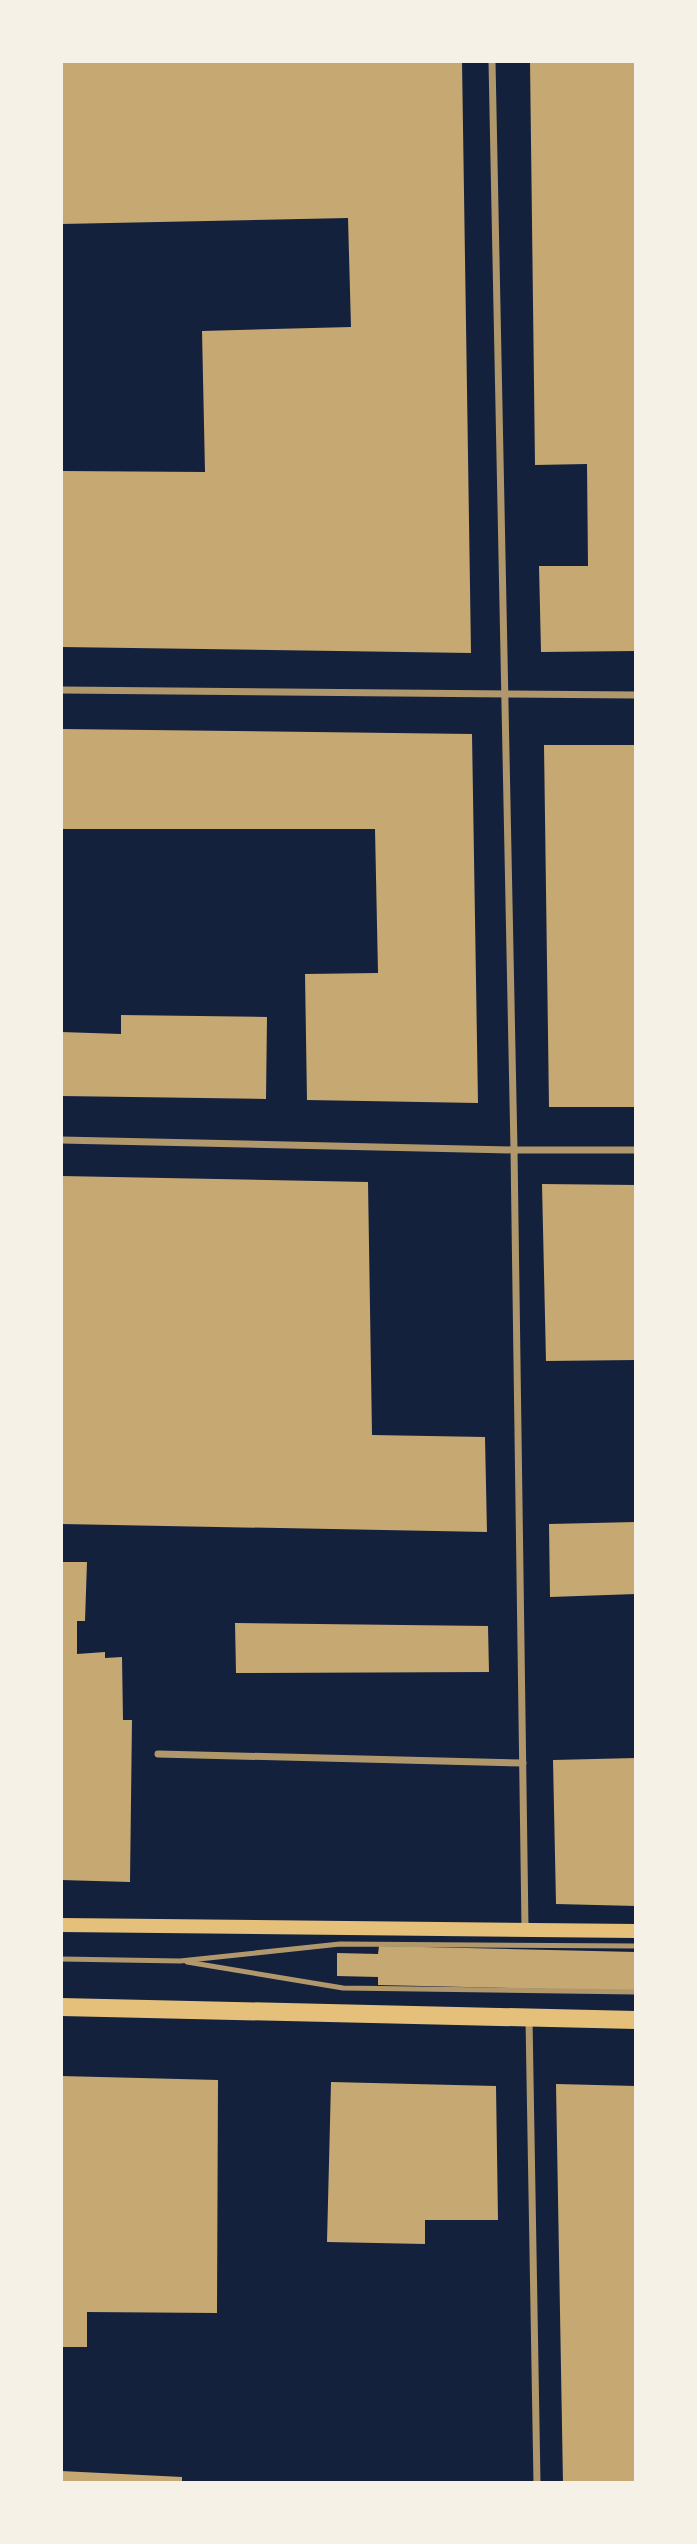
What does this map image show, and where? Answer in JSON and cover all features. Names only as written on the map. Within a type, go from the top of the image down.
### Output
[{"type":"main road","points":[[61,1925],[636,1931]]},
{"type":"main road","points":[[61,2007],[636,2020]]},
{"type":"street","points":[[492,61],[514,1150],[525,1928]]},
{"type":"street","points":[[61,690],[636,695]]},
{"type":"street","points":[[61,1140],[514,1150],[636,1150]]},
{"type":"street","points":[[158,1754],[523,1763]]},
{"type":"street","points":[[529,2018],[537,2483]]},
{"type":"lane","points":[[61,1959],[180,1961],[340,1944],[636,1947]]},
{"type":"lane","points":[[180,1961],[343,1988],[636,1992]]},
{"type":"building","points":[[61,61],[462,61],[471,653],[61,647],[61,471],[205,472],[202,331],[351,327],[348,218],[61,224]]},
{"type":"building","points":[[530,61],[636,61],[636,651],[541,652],[539,566],[588,566],[587,464],[535,465]]},
{"type":"building","points":[[61,729],[472,734],[478,1103],[307,1100],[305,974],[378,973],[375,829],[61,829]]},
{"type":"building","points":[[544,745],[636,745],[636,1107],[549,1107]]},
{"type":"building","points":[[121,1015],[267,1017],[266,1099],[61,1096],[61,1032],[121,1034]]},
{"type":"building","points":[[61,1176],[368,1182],[372,1435],[485,1437],[487,1532],[61,1524]]},
{"type":"building","points":[[542,1184],[636,1185],[636,1360],[546,1361]]},
{"type":"building","points":[[636,1522],[636,1594],[550,1597],[549,1524]]},
{"type":"building","points":[[61,1562],[87,1562],[85,1621],[77,1621],[77,1654],[105,1652],[105,1658],[122,1657],[123,1720],[132,1720],[130,1882],[61,1880]]},
{"type":"building","points":[[235,1623],[488,1626],[489,1672],[236,1673]]},
{"type":"building","points":[[636,1758],[636,1906],[556,1904],[553,1760]]},
{"type":"building","points":[[379,1946],[636,1952],[636,1991],[378,1985],[378,1977],[337,1976],[337,1953],[378,1954]]},
{"type":"building","points":[[61,2076],[218,2080],[217,2313],[87,2312],[87,2347],[61,2347]]},
{"type":"building","points":[[331,2082],[496,2086],[498,2220],[425,2220],[425,2244],[327,2242]]},
{"type":"building","points":[[556,2084],[636,2086],[636,2483],[563,2483]]},
{"type":"building","points":[[61,2471],[182,2477],[182,2483],[61,2483]]}]
